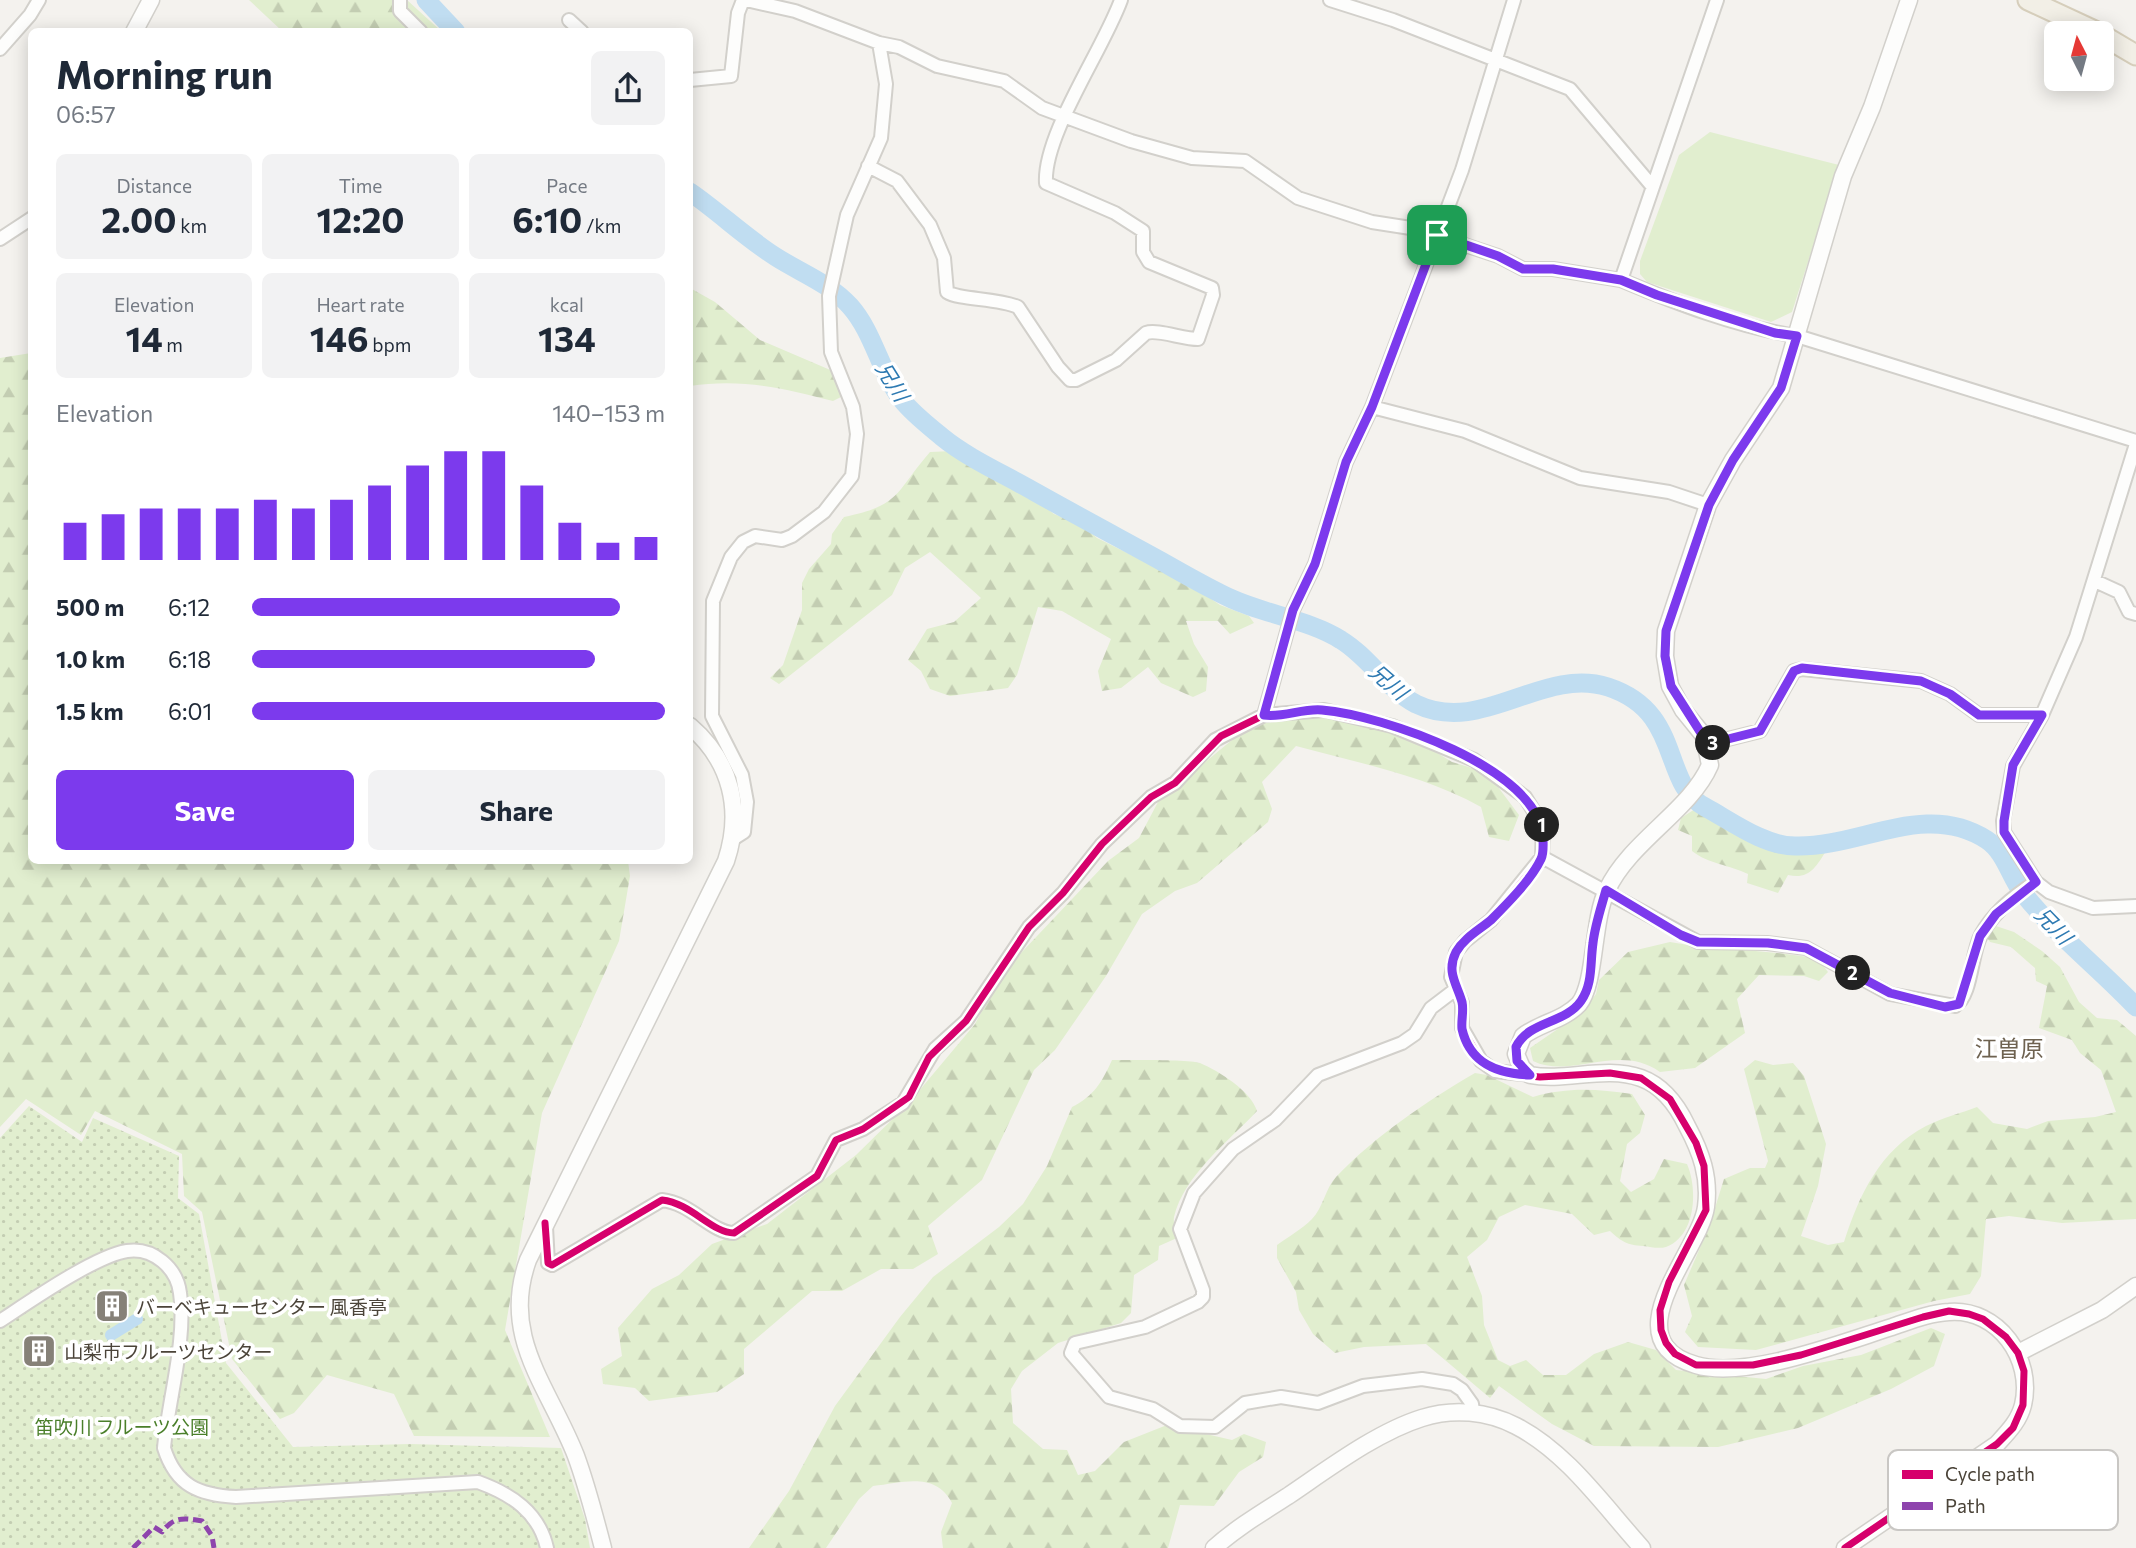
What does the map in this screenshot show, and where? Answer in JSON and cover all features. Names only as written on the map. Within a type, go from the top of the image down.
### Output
[{"type":"main road","points":[[2028,0],[2073,21]]},
{"type":"main road","points":[[2114,42],[2136,55]]},
{"type":"street","points":[[0,49],[30,15],[39,0]]},
{"type":"street","points":[[136,28],[150,0]]},
{"type":"street","points":[[693,80],[731,76],[738,13],[744,0],[794,11],[879,43],[899,47],[937,66],[1004,81],[1030,101],[1131,141],[1192,158],[1245,161],[1298,198],[1372,222],[1437,235],[1498,256],[1523,269],[1553,269],[1621,280],[1657,295],[1775,333],[1797,336],[2136,442],[2076,637],[2042,715],[2013,765],[2004,821],[2004,832],[2032,884],[2093,908],[2136,906]]},
{"type":"street","points":[[868,166],[897,181],[930,225],[944,258],[947,292],[953,296],[985,297],[1018,307],[1070,380],[1076,380],[1116,360],[1146,333],[1152,331],[1179,339],[1198,339],[1213,295],[1212,288],[1149,262],[1143,252],[1143,231],[1125,219],[1046,183],[1063,114],[1110,30],[1121,0]]},
{"type":"street","points":[[1330,0],[1392,19],[1570,89],[1653,186]]},
{"type":"street","points":[[1264,715],[1293,610],[1315,564],[1346,462],[1372,407],[1462,170],[1514,0]]},
{"type":"street","points":[[1621,280],[1717,0]]},
{"type":"street","points":[[1530,1075],[1517,1061],[1516,1047],[1529,1031],[1570,1012],[1580,1003],[1589,980],[1594,935],[1606,890],[1630,856],[1701,781],[1710,765],[1708,744],[1675,696],[1667,670],[1665,642],[1709,505],[1733,460],[1781,388],[1843,176],[1872,107],[1909,0]]},
{"type":"street","points":[[399,2],[405,17],[417,28]]},
{"type":"street","points":[[569,20],[578,28]]},
{"type":"street","points":[[733,839],[744,832],[747,802],[742,775],[712,716],[713,601],[731,557],[743,542],[755,536],[782,540],[800,531],[824,512],[852,476],[856,434],[853,407],[831,352],[829,296],[847,215],[881,138],[886,84],[879,43]]},
{"type":"street","points":[[0,239],[28,221]]},
{"type":"street","points":[[1372,407],[1465,431],[1580,478],[1669,492],[1709,505]]},
{"type":"street","points":[[2095,581],[2119,592],[2130,612],[2136,614]]},
{"type":"street","points":[[1708,744],[1760,731],[1794,671],[1802,668],[1921,681],[1950,694],[1979,715],[2042,715]]},
{"type":"street","points":[[545,1223],[548,1263],[552,1265],[662,1200],[678,1202],[724,1232],[734,1233],[812,1180],[836,1140],[863,1129],[909,1097],[935,1049],[966,1021],[1029,927],[1063,893],[1102,844],[1151,797],[1175,783],[1215,740],[1264,715],[1324,710],[1392,726],[1474,760],[1525,797],[1535,811],[1543,826],[1542,858],[1491,920],[1456,952],[1451,977],[1462,1003],[1462,1028],[1481,1061],[1495,1071],[1530,1075],[1610,1073],[1641,1078],[1662,1090],[1682,1116],[1704,1166],[1706,1210],[1669,1282],[1660,1310],[1665,1343],[1675,1354],[1696,1365],[1753,1366],[1801,1355],[1949,1311],[1983,1319],[2006,1337],[2018,1353],[2024,1371],[2025,1387],[2023,1405],[2013,1428],[1988,1450]]},
{"type":"street","points":[[603,1548],[576,1455],[526,1353],[517,1303],[521,1279],[545,1223],[722,871],[733,839],[732,792],[726,771],[715,753],[693,729]]},
{"type":"street","points":[[1542,858],[1606,890],[1681,935],[1698,942],[1768,943],[1806,948],[1887,992],[1945,1007],[1959,1004],[1964,997],[1980,936],[1996,914],[2032,884]]},
{"type":"street","points":[[1456,989],[1431,1008],[1415,1034],[1402,1043],[1318,1075],[1275,1120],[1233,1149],[1194,1193],[1180,1229],[1203,1290],[1203,1297],[1198,1302],[1145,1327],[1075,1343],[1071,1353],[1102,1392],[1153,1409],[1180,1426],[1215,1427],[1245,1403],[1282,1397],[1318,1403],[1371,1384],[1422,1379],[1452,1384],[1462,1390],[1472,1404],[1473,1412]]},
{"type":"street","points":[[0,1321],[104,1258],[141,1250],[166,1263],[180,1292],[180,1328],[164,1448],[170,1466],[186,1486],[211,1496],[236,1497],[478,1482],[500,1490],[519,1503],[532,1516],[544,1536],[547,1548]]},
{"type":"street","points":[[2018,1353],[2102,1310],[2136,1286]]},
{"type":"street","points":[[1214,1548],[1332,1466],[1402,1426],[1439,1414],[1473,1412],[1503,1419],[1536,1438],[1566,1465],[1642,1548]]},
{"type":"street","points":[[1845,1548],[1888,1519]]},
{"type":"green space","points":[[249,0],[407,0],[438,28],[279,28]]},
{"type":"green space","points":[[1710,132],[1839,165],[1792,312],[1771,322],[1647,282],[1640,274],[1640,261],[1679,155]]},
{"type":"green space","points":[[693,290],[715,302],[760,340],[835,372],[841,397],[833,401],[779,388],[693,386]]},
{"type":"green space","points":[[28,353],[28,864],[628,864],[630,876],[619,941],[542,1113],[505,1330],[550,1437],[414,1436],[394,1394],[327,1375],[294,1413],[280,1419],[232,1359],[202,1212],[184,1196],[182,1154],[95,1111],[81,1135],[26,1099],[0,1127],[0,358]]},
{"type":"green space","points":[[953,451],[1014,483],[1054,514],[1082,525],[1097,538],[1188,583],[1220,605],[1249,616],[1254,623],[1230,634],[1218,621],[1186,621],[1194,644],[1208,667],[1206,691],[1193,697],[1161,683],[1148,667],[1121,688],[1102,691],[1098,671],[1111,639],[1062,611],[1038,607],[1017,675],[1008,688],[950,696],[930,689],[921,671],[908,660],[927,629],[954,622],[981,598],[930,552],[905,568],[892,595],[779,684],[770,678],[783,665],[802,610],[802,583],[809,569],[831,544],[832,534],[844,517],[887,502],[903,487],[930,452]]},
{"type":"green space","points":[[1319,716],[1391,731],[1421,743],[1452,762],[1479,770],[1498,787],[1519,815],[1509,841],[1489,837],[1481,807],[1437,786],[1296,746],[1262,782],[1272,809],[1268,822],[1197,883],[1175,891],[1142,914],[1106,976],[1055,1050],[1034,1070],[982,1180],[928,1226],[938,1254],[913,1269],[881,1269],[842,1291],[812,1291],[744,1349],[744,1374],[717,1392],[649,1401],[635,1388],[603,1384],[601,1369],[622,1356],[618,1328],[652,1289],[679,1275],[712,1244],[767,1224],[856,1155],[908,1104],[975,1024],[1003,972],[1108,861],[1139,838],[1158,802],[1238,735],[1269,720]]},
{"type":"green space","points":[[1695,809],[1769,847],[1796,853],[1818,847],[1826,851],[1807,874],[1788,875],[1778,893],[1747,883],[1748,874],[1705,859],[1692,851],[1692,836],[1678,830],[1681,818]]},
{"type":"green space","points":[[1993,925],[2014,932],[2060,967],[2079,1002],[2097,1018],[2117,1020],[2136,1036],[2136,1219],[2062,1223],[2009,1216],[1986,1219],[1981,1276],[1970,1294],[1934,1301],[1756,1350],[1698,1347],[1685,1332],[1692,1316],[1684,1285],[1709,1227],[1724,1179],[1750,1168],[1765,1168],[1768,1161],[1744,1069],[1755,1060],[1773,1065],[1793,1063],[1804,1076],[1826,1144],[1818,1186],[1801,1236],[1828,1245],[1844,1242],[1864,1191],[1884,1161],[1910,1136],[1932,1123],[1977,1107],[1993,1123],[2027,1129],[2048,1121],[2095,1117],[2116,1112],[2101,1070],[2080,1053],[2072,1040],[2039,1028],[2047,986],[2036,981],[2035,968],[2011,947],[1990,942],[1985,935]]},
{"type":"green space","points":[[1670,942],[1818,959],[1828,972],[1819,981],[1804,976],[1759,975],[1737,999],[1745,1033],[1695,1068],[1660,1072],[1628,1060],[1563,1067],[1533,1061],[1530,1048],[1581,1013],[1596,994],[1599,980],[1628,952]]},
{"type":"green space","points":[[1112,1060],[1200,1063],[1225,1076],[1241,1089],[1257,1111],[1197,1173],[1187,1187],[1174,1217],[1177,1238],[1159,1246],[1158,1260],[1134,1275],[1131,1313],[1121,1323],[1058,1343],[1022,1371],[1011,1389],[1013,1423],[1043,1449],[1067,1450],[1078,1475],[1095,1471],[1124,1442],[1167,1425],[1232,1440],[1244,1434],[1266,1442],[1263,1457],[1239,1472],[1214,1506],[1180,1505],[1168,1548],[943,1548],[941,1532],[952,1503],[937,1486],[917,1481],[873,1486],[859,1499],[826,1548],[749,1548],[789,1491],[835,1406],[900,1317],[933,1277],[999,1227],[1023,1204],[1047,1166],[1072,1107],[1096,1088]]},
{"type":"green space","points":[[1475,1073],[1487,1075],[1533,1097],[1582,1090],[1632,1094],[1645,1115],[1640,1133],[1627,1144],[1620,1181],[1631,1192],[1654,1179],[1664,1159],[1687,1164],[1693,1186],[1689,1222],[1676,1241],[1663,1248],[1629,1244],[1610,1231],[1594,1235],[1572,1214],[1525,1205],[1499,1217],[1487,1240],[1467,1257],[1482,1296],[1484,1325],[1498,1360],[1510,1366],[1526,1360],[1543,1375],[1566,1375],[1594,1354],[1628,1342],[1656,1350],[1676,1370],[1766,1379],[1803,1366],[1861,1355],[1931,1328],[1945,1334],[1934,1366],[1891,1389],[1798,1428],[1718,1447],[1594,1446],[1552,1424],[1499,1386],[1490,1398],[1426,1344],[1364,1347],[1335,1353],[1313,1334],[1299,1310],[1296,1292],[1277,1258],[1277,1245],[1312,1219],[1332,1182],[1367,1147],[1420,1107]]},
{"type":"green space","name":"笛吹川 フルーツ公園","points":[[29,1106],[82,1142],[93,1118],[179,1156],[178,1198],[199,1214],[226,1363],[293,1447],[410,1444],[561,1448],[585,1519],[590,1548],[0,1548],[0,1138]]},
{"type":"waterway","name":"兄川","points":[[426,0],[452,28]]},
{"type":"waterway","name":"兄川","points":[[693,194],[765,250],[842,298],[865,328],[902,400],[942,437],[975,459],[1223,595],[1329,633],[1351,647],[1396,690],[1416,704],[1440,712],[1465,712],[1559,685],[1584,683],[1608,687],[1632,698],[1649,713],[1660,730],[1682,782],[1691,796],[1705,807],[1772,842],[1795,846],[1819,845],[1916,825],[1940,824],[1964,829],[1993,845],[2022,892],[2035,907],[2136,1007]]},
{"type":"waterway","points":[[111,1335],[137,1319]]},
{"type":"marked path","points":[[133,1548],[154,1527],[162,1532],[171,1523],[185,1519],[202,1521],[212,1536],[214,1548]]},
{"type":"cycle path","points":[[545,1223],[548,1263],[552,1265],[662,1200],[682,1206],[718,1228],[734,1233],[817,1176],[836,1140],[863,1129],[909,1097],[929,1057],[966,1021],[1029,927],[1063,893],[1102,844],[1151,797],[1175,783],[1221,736],[1264,715],[1312,710],[1392,726],[1474,760],[1525,797],[1543,826],[1542,857],[1491,920],[1465,941],[1452,965],[1451,977],[1462,1003],[1462,1028],[1481,1061],[1495,1071],[1540,1077],[1610,1073],[1641,1078],[1670,1099],[1696,1143],[1704,1166],[1706,1210],[1669,1282],[1660,1310],[1661,1330],[1666,1343],[1675,1354],[1696,1365],[1753,1365],[1801,1355],[1923,1317],[1949,1311],[1969,1314],[1983,1319],[2006,1337],[2018,1353],[2024,1371],[2023,1405],[2013,1428],[1988,1450]]},
{"type":"cycle path","points":[[1845,1548],[1888,1519]]},
{"type":"place","name":"バーベキューセンター 風香亭","points":[[112,1306]]},
{"type":"place","name":"山梨市フルーツセンター","points":[[39,1351]]},
{"type":"district","name":"江曽原","points":[[2009,1048]]},
{"type":"route","points":[[1437,235],[1498,256],[1523,269],[1553,269],[1621,280],[1657,295],[1775,333],[1797,336],[1781,388],[1733,460],[1709,505],[1666,631],[1667,670],[1675,696],[1708,744],[1760,731],[1794,671],[1802,668],[1921,681],[1950,694],[1979,715],[2042,715],[2013,765],[2004,821],[2004,832],[2036,882],[1996,914],[1980,936],[1964,997],[1959,1004],[1945,1007],[1890,993],[1806,948],[1768,943],[1698,942],[1681,935],[1606,890],[1596,924],[1589,980],[1580,1003],[1570,1012],[1529,1031],[1516,1047],[1517,1061],[1530,1075],[1495,1071],[1481,1061],[1466,1039],[1462,1028],[1462,1003],[1451,977],[1452,965],[1456,952],[1465,941],[1491,920],[1542,858],[1543,826],[1535,811],[1525,797],[1474,760],[1392,726],[1324,710],[1264,715],[1293,610],[1315,564],[1346,462],[1372,407],[1437,235]]}]
